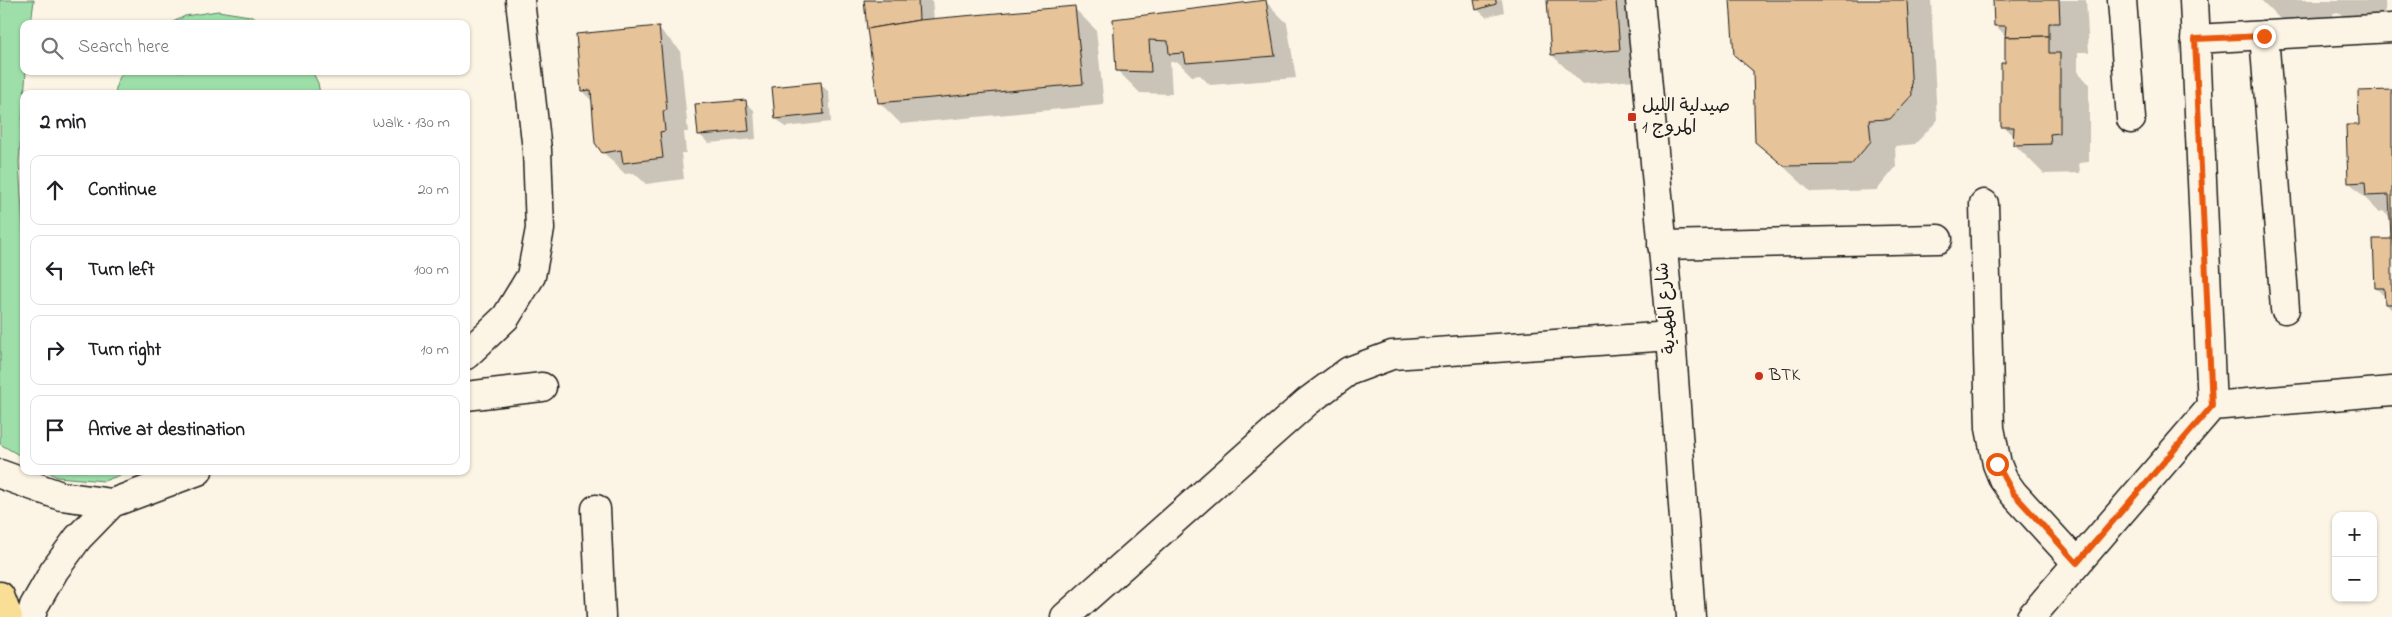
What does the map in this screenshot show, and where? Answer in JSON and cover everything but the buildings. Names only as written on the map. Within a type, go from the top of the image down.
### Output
[{"type":"highway","points":[[0,596],[8,617]]},
{"type":"street","points":[[470,351],[506,317],[531,276],[540,229],[537,150],[520,0]]},
{"type":"street","name":"شارع المهدية","points":[[1640,0],[1671,336],[1691,617]]},
{"type":"street","points":[[2122,0],[2131,119]]},
{"type":"street","points":[[2031,617],[2212,406],[2194,0]]},
{"type":"street","points":[[2195,39],[2392,28]]},
{"type":"street","points":[[2264,36],[2285,309]]},
{"type":"street","points":[[1984,204],[1990,428],[1997,464],[2013,493],[2077,563]]},
{"type":"street","points":[[1662,245],[1938,239]]},
{"type":"street","points":[[1074,614],[1307,402],[1349,371],[1392,356],[1671,336]]},
{"type":"street","points":[[470,396],[542,387]]},
{"type":"street","points":[[2212,406],[2392,391]]},
{"type":"street","points":[[0,474],[61,496],[112,503]]},
{"type":"street","points":[[31,617],[34,606],[54,571],[78,538],[112,503],[187,475]]},
{"type":"street","points":[[596,510],[602,617]]},
{"type":"green space","points":[[0,0],[34,0],[32,20],[20,20],[20,75],[26,75],[25,90],[20,90],[20,456],[0,444]]},
{"type":"green space","points":[[218,11],[250,16],[258,20],[177,20],[185,16]]},
{"type":"green space","points":[[121,75],[314,75],[319,90],[116,90]]},
{"type":"green space","points":[[54,475],[120,475],[104,481],[57,477]]},
{"type":"place","name":"صيدلية الليل المروج 1","points":[[1632,117]]},
{"type":"place","name":"BTK","points":[[1759,376]]},
{"type":"route","points":[[1997,464],[2013,493],[2077,563],[2212,406],[2195,39],[2264,36]]}]
